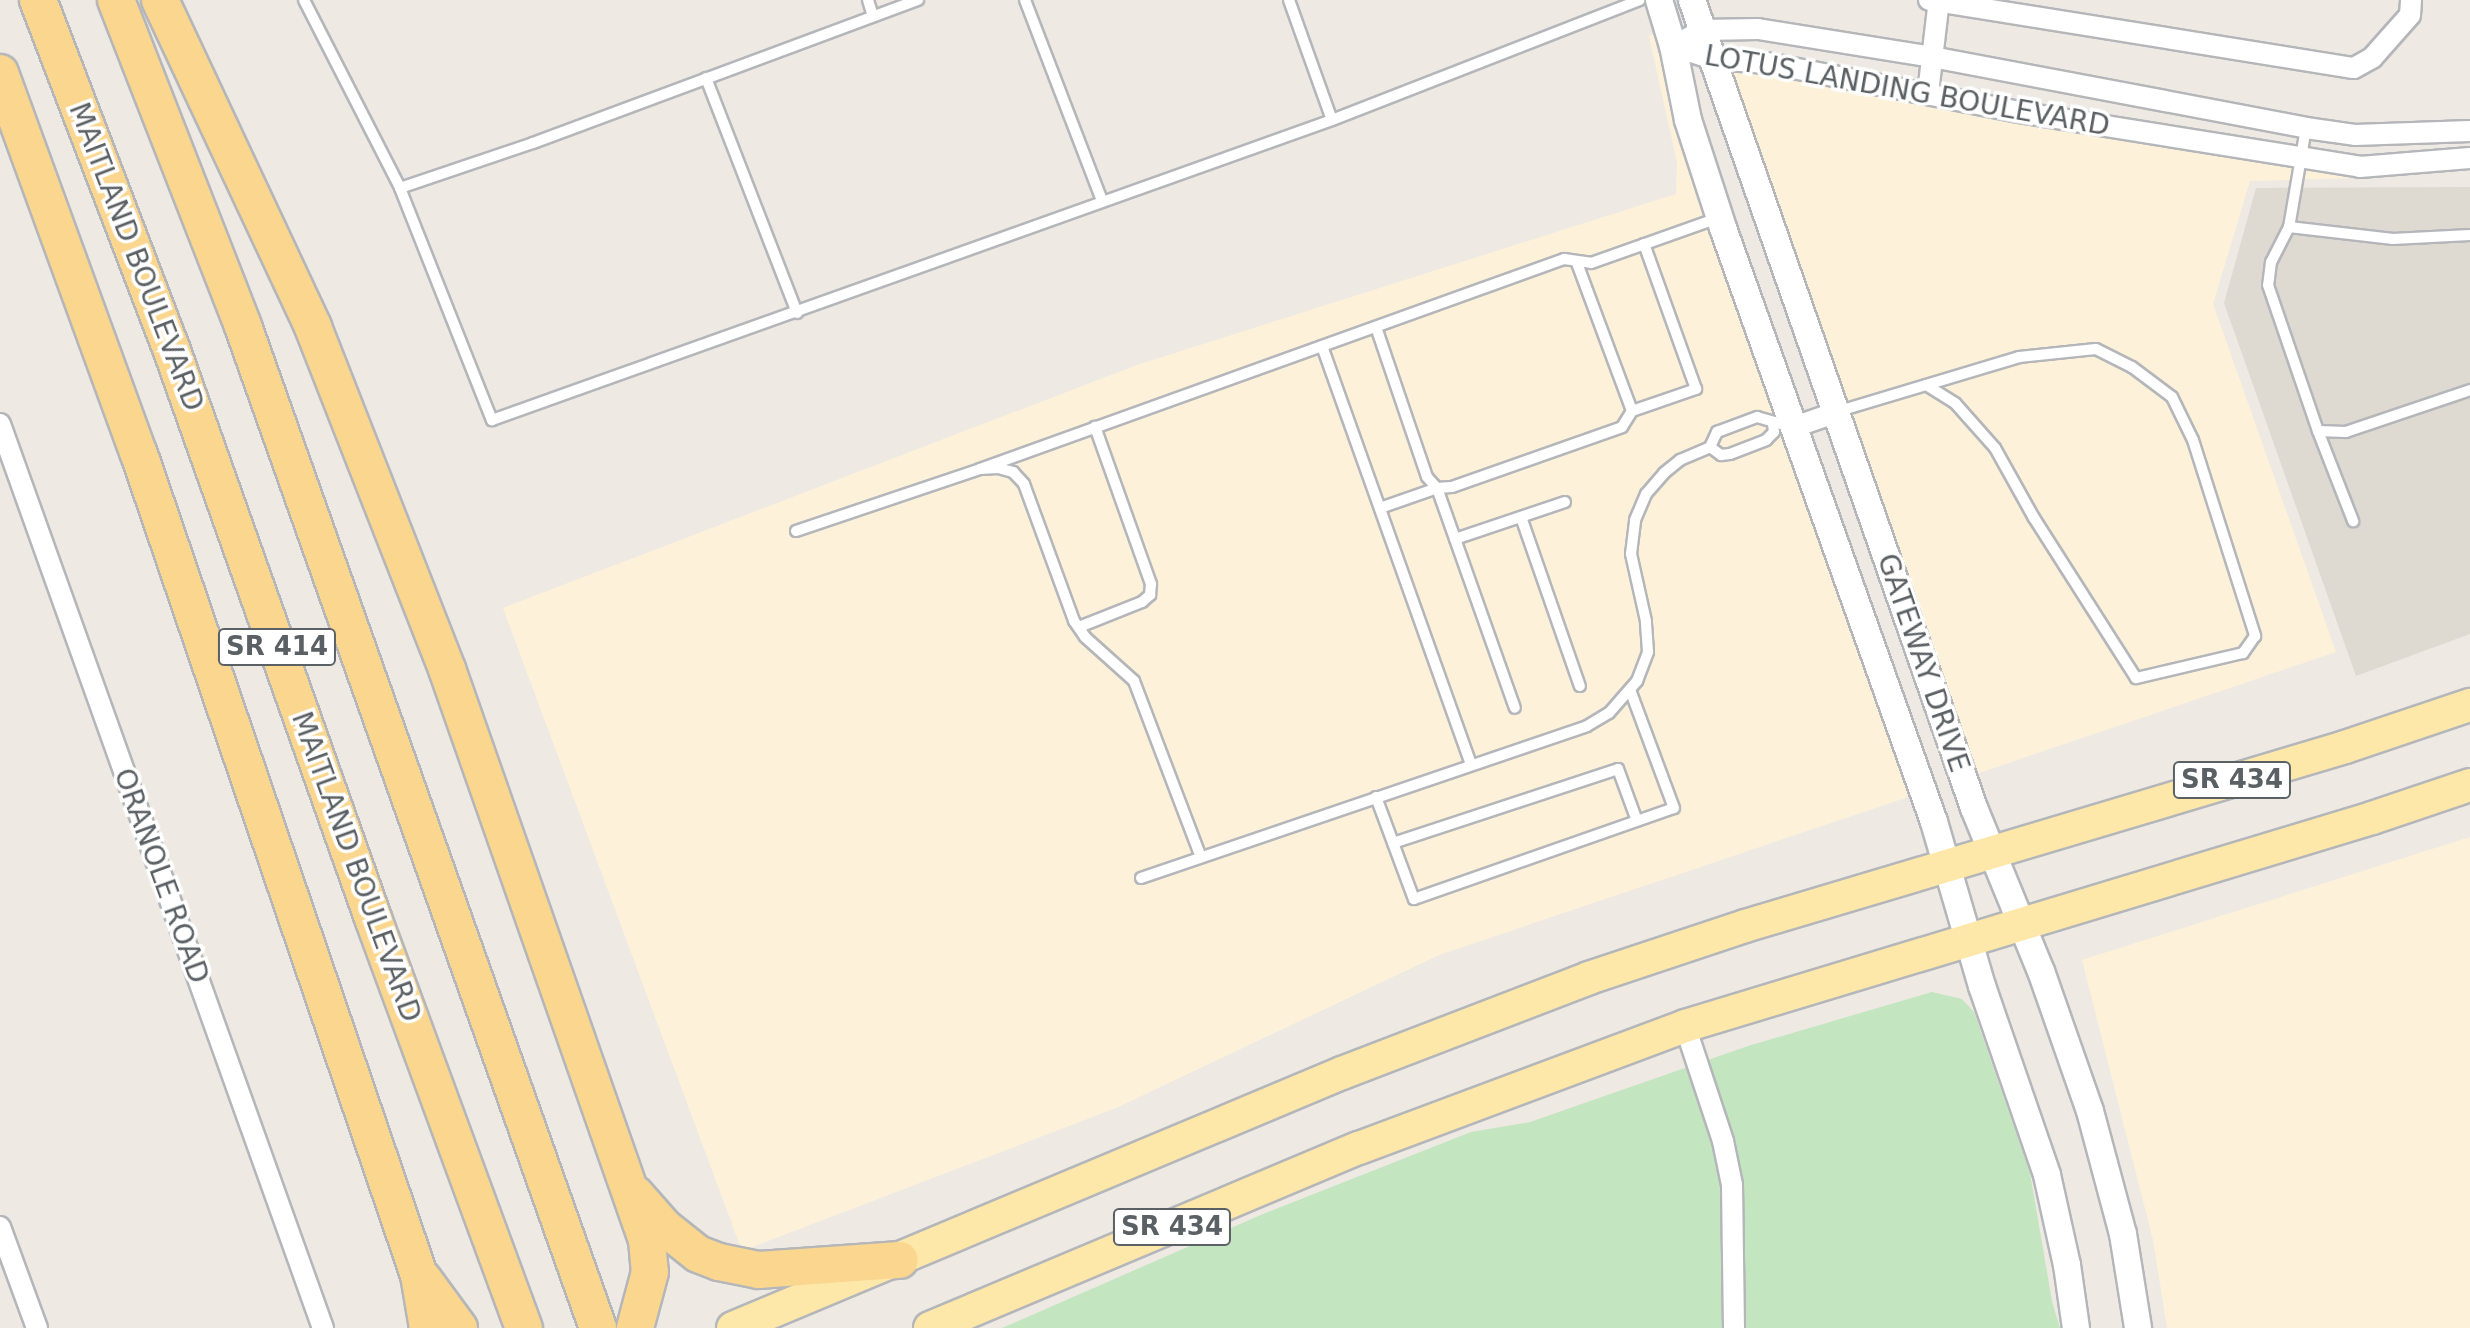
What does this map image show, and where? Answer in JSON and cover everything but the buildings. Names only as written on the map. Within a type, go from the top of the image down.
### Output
[{"type":"highway","name":"MAITLAND BOULEVARD","points":[[38,0],[170,345],[373,918],[518,1312]]},
{"type":"highway","name":"SR 414","points":[[116,0],[243,326],[598,1328]]},
{"type":"highway","points":[[160,0],[319,342],[447,669],[647,1240],[650,1272],[635,1328]]},
{"type":"highway","points":[[0,73],[139,454],[419,1275],[428,1328]]},
{"type":"highway","points":[[626,1183],[664,1227],[698,1254],[719,1262],[759,1270],[900,1260]]},
{"type":"highway","points":[[419,1275],[459,1328]]},
{"type":"main road","name":"SR 434","points":[[733,1328],[1342,1073],[1589,978],[1946,865],[2345,747],[2470,705]]},
{"type":"main road","name":"SR 434","points":[[930,1328],[1373,1142],[1685,1026],[2372,818],[2470,785]]},
{"type":"street","name":"GATEWAY DRIVE","points":[[1659,0],[1673,46],[1688,120],[1784,426],[1946,865],[2047,1175],[2067,1265],[2076,1328]]},
{"type":"street","name":"GATEWAY DRIVE","points":[[1692,0],[1835,413],[1992,851],[2051,999],[2107,1169],[2138,1328]]},
{"type":"street","points":[[1928,93],[1936,1],[2008,6],[2354,68],[2372,58],[2410,15],[2411,0]]},
{"type":"street","name":"LOTUS LANDING BOULEVARD","points":[[1673,46],[1703,30],[1758,29],[1932,57],[2306,128],[2355,135],[2470,131]]},
{"type":"street","name":"LOTUS LANDING BOULEVARD","points":[[1673,46],[1713,59],[1767,63],[2018,112],[2302,159],[2360,167],[2470,158]]},
{"type":"street","points":[[1784,426],[1835,413]]},
{"type":"street","name":"ORANOLE ROAD","points":[[0,424],[323,1328]]},
{"type":"street","points":[[1685,1026],[1723,1141],[1732,1185],[1734,1328]]},
{"type":"street","points":[[0,1227],[37,1328]]},
{"type":"lane","points":[[304,0],[400,188],[492,420],[1332,120],[1639,0]]},
{"type":"lane","points":[[868,0],[873,16]]},
{"type":"lane","points":[[400,188],[918,0]]},
{"type":"lane","points":[[1025,0],[1102,201]]},
{"type":"lane","points":[[1289,0],[1332,120]]},
{"type":"lane","points":[[706,78],[797,313]]},
{"type":"lane","points":[[2306,128],[2289,227],[2271,262],[2268,285],[2318,431],[2353,521]]},
{"type":"lane","points":[[796,531],[980,469],[1564,259],[1591,263],[1719,217]]},
{"type":"lane","points":[[2289,227],[2393,239],[2470,235]]},
{"type":"lane","points":[[1380,508],[1437,488],[1452,487],[1622,427],[1632,411],[1696,389],[1644,244]]},
{"type":"lane","points":[[1577,263],[1632,411]]},
{"type":"lane","points":[[1376,327],[1427,477],[1437,488],[1515,708]]},
{"type":"lane","points":[[1322,346],[1471,764]]},
{"type":"lane","points":[[1835,413],[1926,385],[2019,357],[2096,349],[2132,367],[2172,397],[2193,440],[2255,636],[2243,653],[2136,678],[2034,518],[1995,448],[1955,403],[1926,385]]},
{"type":"lane","points":[[2318,431],[2346,432],[2470,390]]},
{"type":"lane","points":[[1141,878],[1587,726],[1609,713],[1630,690],[1648,652],[1646,621],[1631,554],[1635,520],[1646,494],[1680,460],[1710,447],[1717,432],[1757,417],[1768,418],[1784,426],[1772,437],[1721,455],[1710,447]]},
{"type":"lane","points":[[1079,627],[1142,602],[1150,595],[1151,584],[1095,427]]},
{"type":"lane","points":[[980,469],[998,468],[1013,472],[1024,484],[1079,627],[1095,647],[1120,665],[1134,681],[1201,857]]},
{"type":"lane","points":[[1455,539],[1565,502]]},
{"type":"lane","points":[[1521,517],[1580,686]]},
{"type":"lane","points":[[1376,797],[1414,899],[1674,808],[1630,690]]},
{"type":"lane","points":[[1393,843],[1618,769],[1637,821]]},
{"type":"shaded area","points":[[1656,33],[1657,53],[1662,55],[1911,796],[1439,955],[1116,1108],[742,1251],[503,608],[1137,365],[1676,194],[1677,162],[1649,36]]},
{"type":"shaded area","points":[[1731,72],[1765,74],[2015,123],[2353,178],[2250,181],[2213,304],[2336,652],[1976,774]]},
{"type":"shaded area","points":[[2470,187],[2470,634],[2356,676],[2224,303],[2256,188]]},
{"type":"shaded area","points":[[2470,837],[2470,1328],[2167,1328],[2153,1240],[2082,960]]},
{"type":"green space","points":[[1932,992],[1962,999],[1974,1012],[2030,1173],[2052,1301],[2060,1328],[1002,1328],[1263,1214],[1471,1132],[1530,1122],[1748,1046]]}]
